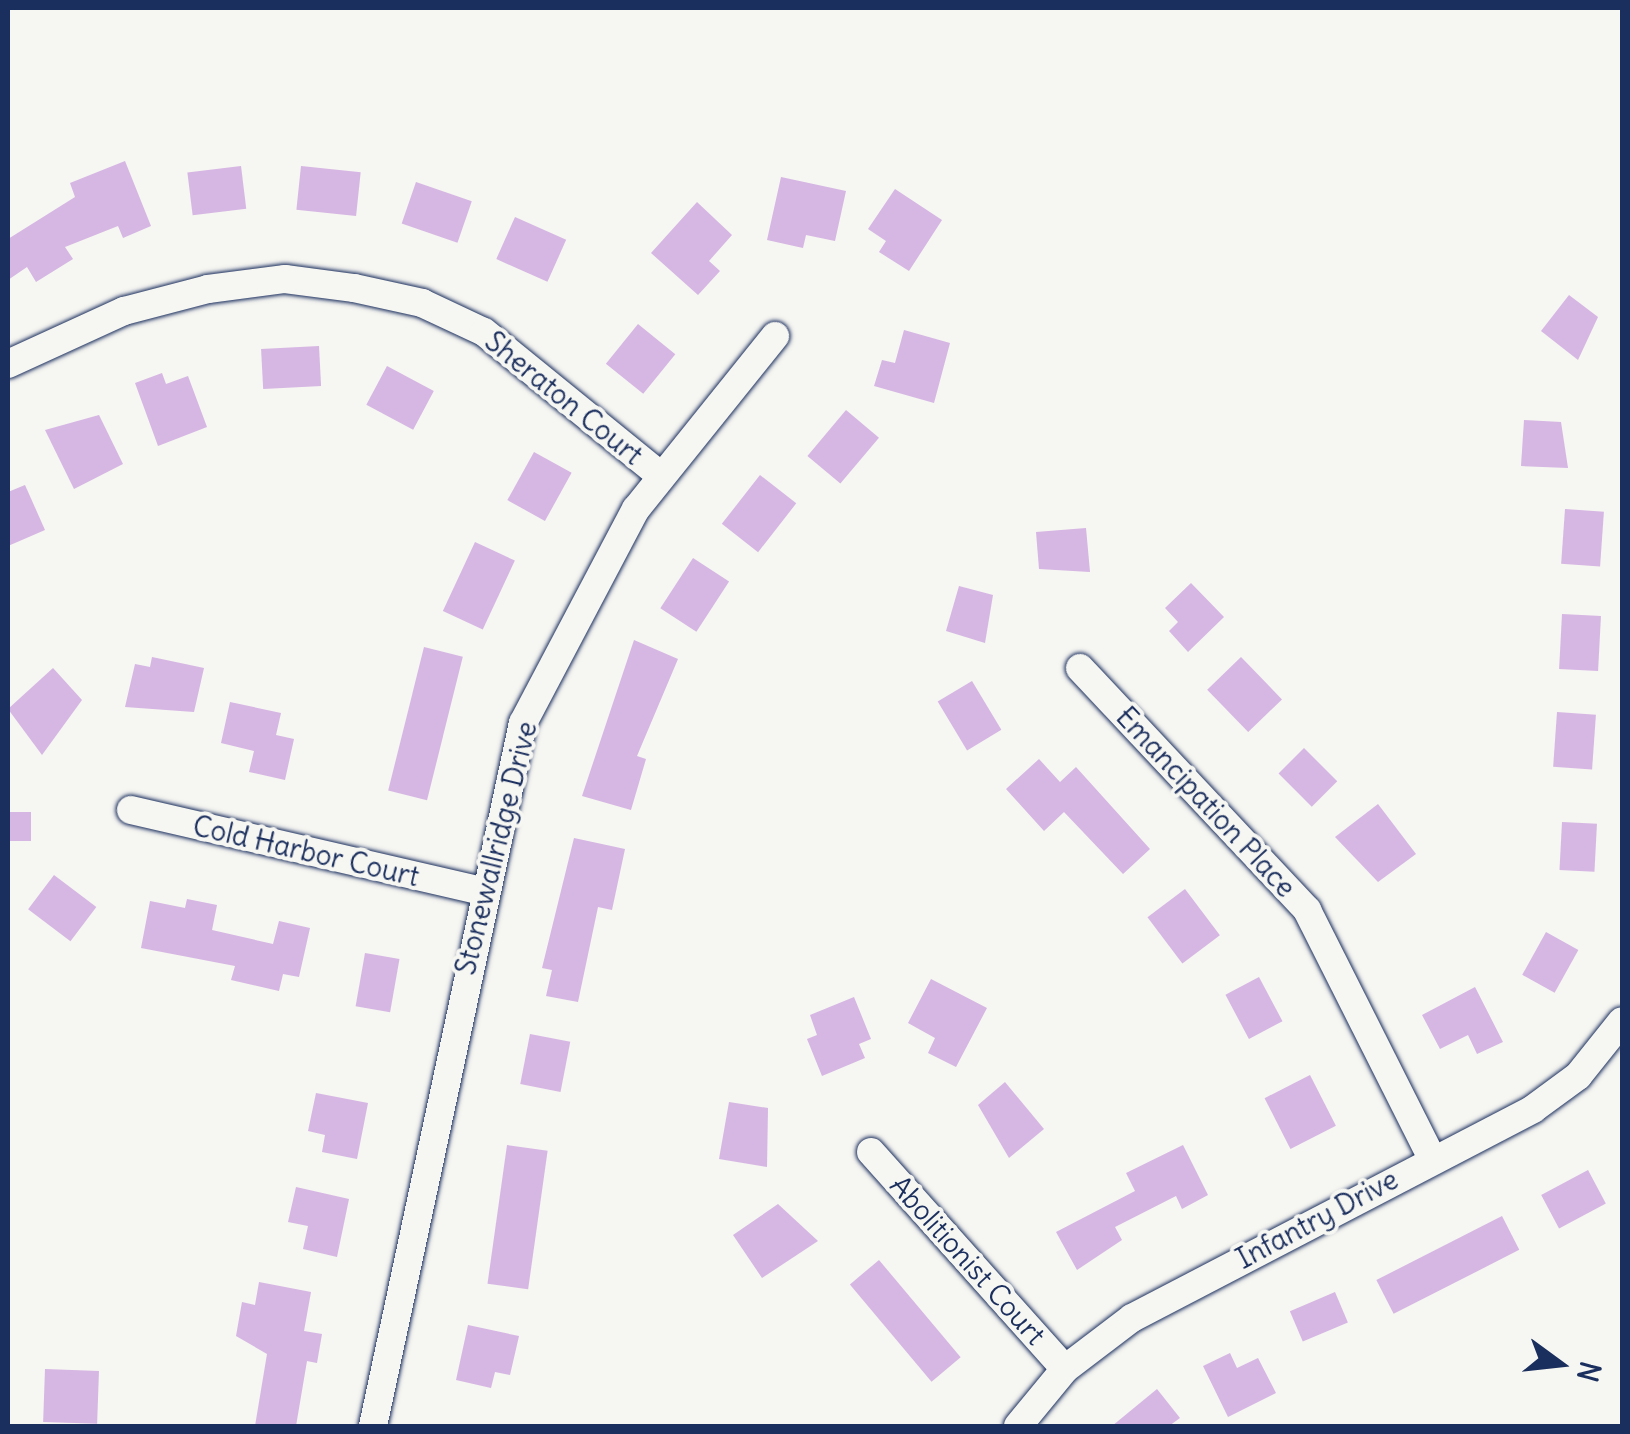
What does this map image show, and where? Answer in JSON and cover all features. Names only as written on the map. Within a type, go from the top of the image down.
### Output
[{"type":"street","name":"Sheraton Court","points":[[8,364],[124,311],[208,289],[285,278],[354,288],[422,303],[484,332],[660,476]]},
{"type":"street","name":"Stonewallridge Drive","points":[[373,1426],[481,891],[524,723],[551,658],[660,476],[775,336]]},
{"type":"street","name":"Emancipation Place","points":[[1080,668],[1307,910],[1431,1157]]},
{"type":"street","name":"Cold Harbor Court","points":[[131,810],[481,891]]},
{"type":"street","name":"Infantry Drive","points":[[1018,1426],[1065,1369],[1132,1318],[1431,1157],[1533,1109],[1578,1076],[1622,1021]]},
{"type":"street","name":"Abolitionist Court","points":[[871,1152],[1065,1369]]},
{"type":"building","points":[[125,161],[151,226],[123,238],[118,226],[65,247],[73,259],[36,282],[27,267],[8,280],[8,239],[75,197],[70,183]]},
{"type":"building","points":[[241,166],[246,209],[193,215],[187,173]]},
{"type":"building","points":[[301,166],[361,172],[356,216],[296,210]]},
{"type":"building","points":[[781,177],[846,191],[835,241],[806,235],[803,248],[767,240]]},
{"type":"building","points":[[416,182],[472,201],[457,243],[402,224]]},
{"type":"building","points":[[895,189],[942,220],[909,271],[879,252],[886,241],[868,229]]},
{"type":"building","points":[[697,202],[732,235],[709,261],[720,271],[698,295],[651,253]]},
{"type":"building","points":[[515,217],[566,240],[547,282],[496,259]]},
{"type":"building","points":[[1569,295],[1598,317],[1578,360],[1541,331]]},
{"type":"building","points":[[638,324],[675,354],[643,394],[606,364]]},
{"type":"building","points":[[904,330],[950,343],[934,403],[874,386],[882,360],[895,363]]},
{"type":"building","points":[[319,346],[321,386],[263,389],[261,349]]},
{"type":"building","points":[[387,366],[434,391],[413,430],[366,405]]},
{"type":"building","points":[[162,373],[166,384],[188,376],[207,427],[158,446],[135,383]]},
{"type":"building","points":[[846,410],[879,438],[840,484],[807,456]]},
{"type":"building","points":[[99,415],[123,464],[74,489],[45,430]]},
{"type":"building","points":[[1524,420],[1561,422],[1568,468],[1521,466]]},
{"type":"building","points":[[534,452],[572,473],[545,521],[507,500]]},
{"type":"building","points":[[760,475],[796,503],[758,552],[722,524]]},
{"type":"building","points":[[25,485],[45,530],[8,546],[8,492]]},
{"type":"building","points":[[1565,509],[1604,512],[1600,567],[1561,564]]},
{"type":"building","points":[[1086,528],[1090,572],[1039,569],[1036,532]]},
{"type":"building","points":[[475,542],[515,561],[483,629],[443,611]]},
{"type":"building","points":[[693,558],[729,581],[696,632],[660,608]]},
{"type":"building","points":[[1191,583],[1224,617],[1188,652],[1169,631],[1178,622],[1165,608]]},
{"type":"building","points":[[959,586],[993,595],[985,643],[946,631]]},
{"type":"building","points":[[1562,614],[1601,616],[1598,671],[1559,669]]},
{"type":"building","points":[[634,640],[678,659],[637,756],[646,759],[631,810],[582,796]]},
{"type":"building","points":[[424,647],[463,657],[427,800],[388,791]]},
{"type":"building","points":[[152,657],[204,668],[194,712],[125,707],[135,664],[150,667]]},
{"type":"building","points":[[1241,657],[1282,699],[1248,732],[1207,690]]},
{"type":"building","points":[[53,668],[82,700],[42,755],[8,709]]},
{"type":"building","points":[[972,681],[1001,730],[967,750],[938,702]]},
{"type":"building","points":[[230,702],[281,713],[276,735],[294,739],[285,780],[249,772],[254,751],[221,743]]},
{"type":"building","points":[[1557,712],[1596,715],[1592,770],[1553,767]]},
{"type":"building","points":[[1304,748],[1337,781],[1312,807],[1279,773]]},
{"type":"building","points":[[1039,759],[1060,782],[1076,767],[1150,849],[1123,874],[1064,812],[1044,831],[1006,789]]},
{"type":"building","points":[[1378,804],[1416,854],[1378,882],[1335,837]]},
{"type":"building","points":[[8,812],[31,812],[31,841],[8,841]]},
{"type":"building","points":[[1562,822],[1597,824],[1594,872],[1559,870]]},
{"type":"building","points":[[574,838],[625,849],[612,910],[598,907],[578,1002],[546,996],[552,970],[542,968]]},
{"type":"building","points":[[54,875],[96,907],[70,941],[28,909]]},
{"type":"building","points":[[1185,889],[1220,935],[1182,964],[1147,917]]},
{"type":"building","points":[[187,899],[217,905],[212,930],[273,944],[279,921],[310,928],[299,977],[283,974],[279,991],[231,980],[235,966],[141,948],[150,901],[185,908]]},
{"type":"building","points":[[1546,932],[1578,950],[1555,993],[1522,975]]},
{"type":"building","points":[[365,953],[399,959],[390,1012],[356,1006]]},
{"type":"building","points":[[1259,977],[1282,1021],[1249,1039],[1225,995]]},
{"type":"building","points":[[931,979],[987,1008],[956,1067],[928,1053],[935,1038],[908,1023]]},
{"type":"building","points":[[1475,987],[1503,1042],[1477,1054],[1468,1035],[1440,1049],[1422,1015]]},
{"type":"building","points":[[854,997],[871,1039],[859,1044],[865,1058],[822,1076],[807,1039],[817,1035],[810,1015]]},
{"type":"building","points":[[530,1034],[570,1042],[561,1092],[520,1084]]},
{"type":"building","points":[[1310,1075],[1336,1126],[1290,1149],[1265,1098]]},
{"type":"building","points":[[1005,1082],[1044,1129],[1009,1158],[978,1105]]},
{"type":"building","points":[[316,1093],[368,1103],[357,1159],[322,1152],[325,1135],[308,1131]]},
{"type":"building","points":[[729,1102],[768,1108],[767,1167],[719,1159]]},
{"type":"building","points":[[507,1145],[548,1151],[528,1289],[488,1284]]},
{"type":"building","points":[[1183,1145],[1208,1195],[1182,1209],[1176,1196],[1115,1227],[1122,1240],[1077,1270],[1056,1232],[1135,1191],[1126,1173]]},
{"type":"building","points":[[1588,1170],[1606,1204],[1559,1228],[1541,1195]]},
{"type":"building","points":[[296,1187],[349,1199],[337,1257],[303,1249],[308,1226],[288,1222]]},
{"type":"building","points":[[778,1204],[818,1241],[762,1278],[733,1235]]},
{"type":"building","points":[[1502,1216],[1519,1250],[1394,1314],[1376,1280]]},
{"type":"building","points":[[879,1260],[961,1357],[932,1382],[850,1284]]},
{"type":"building","points":[[259,1282],[311,1292],[304,1331],[322,1334],[317,1363],[307,1361],[296,1426],[255,1426],[267,1354],[236,1336],[242,1302],[255,1305]]},
{"type":"building","points":[[1335,1292],[1348,1322],[1303,1342],[1290,1311]]},
{"type":"building","points":[[468,1325],[519,1336],[510,1375],[495,1372],[491,1388],[456,1380]]},
{"type":"building","points":[[1230,1353],[1237,1368],[1258,1358],[1276,1393],[1228,1417],[1203,1366]]},
{"type":"building","points":[[45,1369],[99,1371],[97,1424],[43,1422]]},
{"type":"building","points":[[1157,1389],[1180,1418],[1169,1426],[1112,1426]]}]
